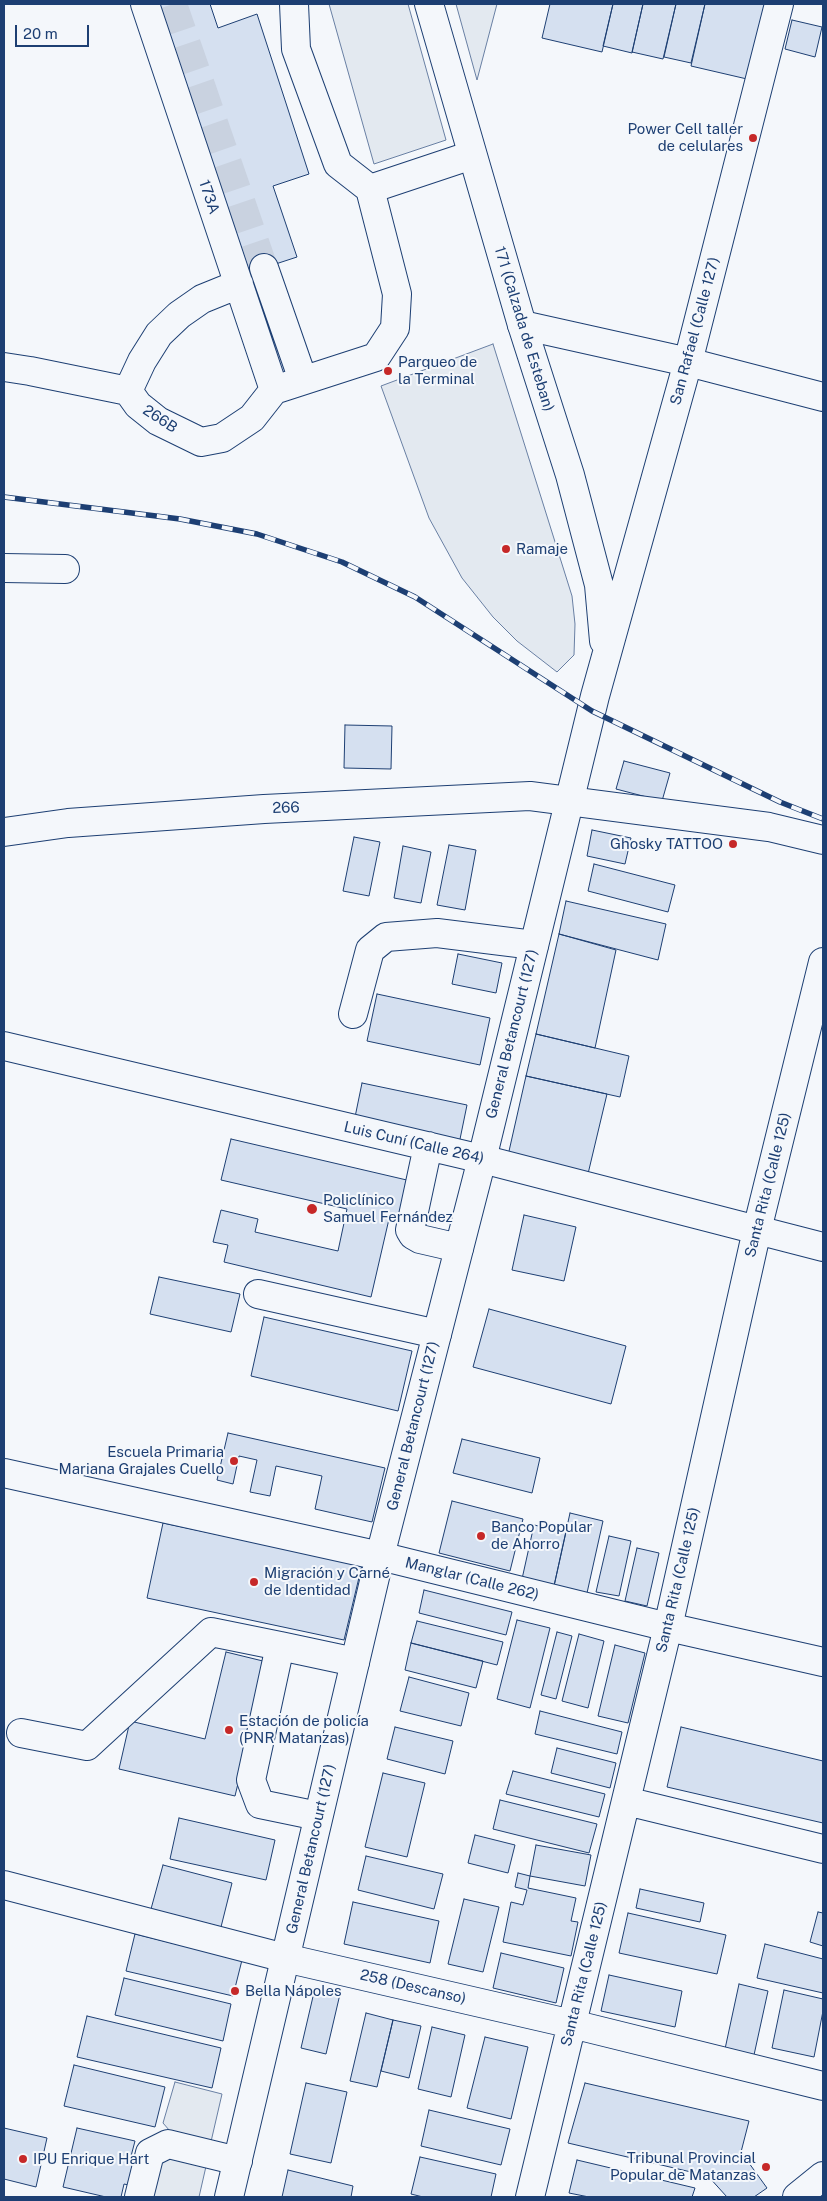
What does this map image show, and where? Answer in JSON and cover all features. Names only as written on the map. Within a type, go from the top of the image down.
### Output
[{"type":"main road","name":"173A","points":[[145,4],[274,390]]},
{"type":"main road","points":[[274,390],[376,357],[394,328],[397,294],[370,189],[338,164],[296,49],[294,4]]},
{"type":"main road","name":"171 (Calzada de Esteban)","points":[[429,4],[522,325],[570,475],[592,556],[599,585],[606,657]]},
{"type":"main road","name":"San Rafael (Calle 127)","points":[[606,657],[688,362],[778,4]]},
{"type":"main road","points":[[370,189],[472,155]]},
{"type":"main road","points":[[264,268],[303,380]]},
{"type":"main road","points":[[4,368],[30,371],[128,391],[142,361],[159,334],[179,315],[202,299],[238,284]]},
{"type":"main road","points":[[522,325],[688,362],[823,397]]},
{"type":"main road","name":"266B","points":[[128,391],[138,405],[158,421],[201,442],[222,438],[252,418],[274,390]]},
{"type":"main road","points":[[4,568],[65,569]]},
{"type":"main road","name":"General Betancourt (127)","points":[[229,2197],[380,1556],[482,1159],[606,657]]},
{"type":"main road","name":"266","points":[[4,832],[68,824],[264,808],[530,796],[769,827],[823,840]]},
{"type":"main road","points":[[354,1014],[370,950],[386,937],[437,933],[534,945]]},
{"type":"main road","name":"Santa Rita (Calle 125)","points":[[530,2197],[668,1627],[757,1230],[823,962]]},
{"type":"main road","name":"Luis Cuní (Calle 264)","points":[[4,1046],[482,1159],[823,1246]]},
{"type":"main road","points":[[428,1146],[410,1230],[413,1235],[420,1239],[459,1248]]},
{"type":"main road","points":[[258,1294],[437,1334]]},
{"type":"main road","name":"Manglar (Calle 262)","points":[[4,1473],[380,1556],[668,1627],[823,1662]]},
{"type":"main road","points":[[20,1733],[87,1746],[211,1632],[355,1662]]},
{"type":"main road","points":[[280,1646],[251,1780],[260,1804],[318,1816]]},
{"type":"main road","points":[[626,1801],[823,1849]]},
{"type":"main road","name":"258 (Descanso)","points":[[4,1885],[285,1958],[572,2024],[823,2086]]},
{"type":"main road","points":[[139,2197],[150,2153],[168,2144],[238,2161]]},
{"type":"main road","points":[[797,2197],[823,2176]]},
{"type":"shaded area","points":[[329,4],[408,4],[446,140],[374,164]]},
{"type":"shaded area","points":[[456,4],[497,4],[477,80]]},
{"type":"shaded area","points":[[493,344],[572,596],[575,624],[574,655],[557,672],[517,641],[493,617],[462,578],[429,518],[381,386]]},
{"type":"shaded area","points":[[175,2082],[222,2094],[210,2146],[176,2138],[163,2123]]},
{"type":"shaded area","points":[[173,2154],[207,2162],[199,2197],[147,2197],[155,2161]]},
{"type":"building","points":[[152,4],[210,4],[218,28],[257,14],[309,174],[273,186],[297,257],[242,275]]},
{"type":"building","points":[[550,4],[613,4],[602,52],[542,38]]},
{"type":"building","points":[[613,4],[643,4],[632,53],[603,46]]},
{"type":"building","points":[[643,4],[676,4],[663,59],[632,52]]},
{"type":"building","points":[[676,4],[705,4],[691,63],[664,57]]},
{"type":"building","points":[[705,4],[765,4],[747,79],[691,66]]},
{"type":"building","points":[[792,20],[822,27],[815,57],[785,49]]},
{"type":"building","points":[[345,725],[392,726],[391,769],[344,768]]},
{"type":"building","points":[[624,761],[670,773],[662,801],[616,789]]},
{"type":"building","points":[[592,830],[631,838],[625,864],[587,856]]},
{"type":"building","points":[[354,837],[380,842],[369,896],[343,891]]},
{"type":"building","points":[[449,845],[476,850],[465,910],[437,905]]},
{"type":"building","points":[[403,846],[431,852],[421,903],[394,898]]},
{"type":"building","points":[[594,864],[675,885],[668,912],[588,891]]},
{"type":"building","points":[[566,901],[666,924],[658,960],[559,934]]},
{"type":"building","points":[[559,934],[616,950],[595,1048],[536,1034]]},
{"type":"building","points":[[458,954],[502,963],[496,993],[452,984]]},
{"type":"building","points":[[377,994],[490,1018],[480,1065],[367,1041]]},
{"type":"building","points":[[536,1034],[629,1056],[620,1097],[526,1076]]},
{"type":"building","points":[[526,1076],[607,1094],[587,1178],[507,1160]]},
{"type":"building","points":[[362,1083],[467,1105],[459,1144],[354,1122]]},
{"type":"building","points":[[231,1139],[411,1181],[402,1222],[389,1219],[371,1297],[224,1262],[228,1245],[213,1242],[221,1210],[258,1219],[255,1232],[338,1251],[347,1209],[221,1180]]},
{"type":"building","points":[[524,1215],[576,1227],[564,1281],[512,1270]]},
{"type":"building","points":[[159,1277],[240,1294],[231,1332],[150,1314]]},
{"type":"building","points":[[489,1309],[626,1346],[611,1404],[473,1367]]},
{"type":"building","points":[[264,1317],[412,1351],[398,1411],[251,1376]]},
{"type":"building","points":[[228,1433],[385,1468],[372,1522],[315,1509],[322,1476],[276,1466],[270,1496],[250,1492],[257,1460],[239,1456],[233,1484],[217,1480]]},
{"type":"building","points":[[462,1439],[540,1458],[532,1493],[453,1473]]},
{"type":"building","name":"Banco Popular de Ahorro","points":[[452,1501],[523,1519],[510,1571],[439,1553]]},
{"type":"building","points":[[570,1513],[603,1521],[587,1593],[554,1586]]},
{"type":"building","name":"Migración y Carné de Identidad","points":[[163,1523],[362,1565],[344,1640],[147,1598]]},
{"type":"building","points":[[534,1525],[566,1532],[554,1586],[522,1579]]},
{"type":"building","points":[[609,1536],[631,1541],[619,1596],[596,1592]]},
{"type":"building","points":[[637,1548],[659,1553],[647,1606],[625,1601]]},
{"type":"building","points":[[424,1590],[512,1612],[506,1635],[419,1613]]},
{"type":"building","points":[[517,1620],[550,1628],[530,1708],[497,1699]]},
{"type":"building","points":[[417,1621],[503,1642],[497,1665],[411,1643]]},
{"type":"building","points":[[557,1632],[572,1636],[556,1699],[541,1695]]},
{"type":"building","points":[[579,1634],[604,1641],[588,1708],[562,1701]]},
{"type":"building","points":[[411,1643],[483,1661],[476,1688],[405,1670]]},
{"type":"building","points":[[615,1645],[645,1653],[628,1723],[598,1716]]},
{"type":"building","name":"Estación de policía (PNR Matanzas)","points":[[226,1652],[267,1662],[235,1796],[119,1769],[130,1721],[205,1739]]},
{"type":"building","points":[[409,1677],[469,1693],[461,1726],[400,1711]]},
{"type":"building","points":[[540,1711],[622,1732],[617,1754],[535,1734]]},
{"type":"building","points":[[395,1727],[453,1741],[445,1774],[387,1759]]},
{"type":"building","points":[[681,1727],[823,1761],[823,1823],[667,1787]]},
{"type":"building","points":[[557,1748],[616,1763],[610,1788],[551,1773]]},
{"type":"building","points":[[513,1771],[605,1794],[599,1817],[506,1794]]},
{"type":"building","points":[[383,1773],[425,1783],[407,1857],[365,1847]]},
{"type":"building","points":[[500,1800],[597,1824],[589,1853],[493,1829]]},
{"type":"building","points":[[179,1818],[275,1840],[266,1880],[170,1859]]},
{"type":"building","points":[[475,1835],[515,1845],[508,1873],[468,1863]]},
{"type":"building","points":[[536,1845],[591,1855],[585,1886],[530,1876]]},
{"type":"building","points":[[366,1856],[443,1874],[434,1909],[358,1890]]},
{"type":"building","points":[[163,1865],[232,1883],[221,1927],[151,1909]]},
{"type":"building","points":[[518,1873],[530,1876],[528,1888],[576,1898],[571,1921],[578,1922],[571,1956],[503,1942],[511,1902],[523,1905],[527,1890],[515,1887]]},
{"type":"building","points":[[640,1889],[704,1903],[700,1922],[636,1908]]},
{"type":"building","points":[[464,1899],[499,1907],[483,1972],[448,1964]]},
{"type":"building","points":[[353,1902],[439,1921],[430,1963],[344,1944]]},
{"type":"building","points":[[818,1912],[823,1913],[823,1946],[810,1942]]},
{"type":"building","points":[[628,1913],[726,1935],[717,1974],[619,1953]]},
{"type":"building","points":[[135,1934],[242,1960],[233,1996],[126,1971]]},
{"type":"building","points":[[765,1944],[823,1959],[823,1993],[757,1978]]},
{"type":"building","points":[[501,1953],[564,1968],[556,2003],[493,1988]]},
{"type":"building","points":[[609,1975],[682,1991],[675,2027],[601,2011]]},
{"type":"building","points":[[124,1978],[231,2004],[223,2041],[115,2015]]},
{"type":"building","points":[[739,1984],[768,1991],[754,2055],[725,2049]]},
{"type":"building","points":[[315,1988],[340,1994],[326,2054],[301,2048]]},
{"type":"building","points":[[784,1990],[823,1999],[823,2011],[814,2057],[772,2048]]},
{"type":"building","points":[[366,2013],[393,2020],[377,2087],[350,2081]]},
{"type":"building","points":[[87,2016],[221,2048],[212,2088],[77,2057]]},
{"type":"building","points":[[393,2020],[421,2026],[409,2078],[381,2071]]},
{"type":"building","points":[[432,2027],[465,2035],[451,2097],[418,2089]]},
{"type":"building","points":[[485,2037],[528,2047],[511,2119],[467,2108]]},
{"type":"building","points":[[74,2065],[165,2087],[155,2127],[64,2106]]},
{"type":"building","points":[[306,2083],[347,2092],[331,2163],[290,2154]]},
{"type":"building","points":[[585,2083],[749,2121],[741,2152],[767,2188],[754,2197],[727,2197],[708,2176],[568,2143]]},
{"type":"building","points":[[429,2110],[510,2129],[501,2165],[421,2146]]},
{"type":"building","name":"IPU Enrique Hart","points":[[4,2128],[47,2138],[36,2187],[4,2179]]},
{"type":"building","points":[[77,2128],[135,2141],[130,2160],[143,2163],[137,2187],[124,2184],[121,2197],[106,2197],[63,2187]]},
{"type":"building","points":[[420,2157],[496,2174],[491,2197],[423,2197],[411,2194]]},
{"type":"building","points":[[577,2160],[695,2188],[692,2197],[589,2197],[569,2193]]},
{"type":"building","points":[[288,2170],[353,2186],[351,2197],[282,2197]]},
{"type":"tunnel","points":[[173,4],[264,268]]},
{"type":"railway","points":[[4,497],[180,519],[257,534],[342,562],[415,597],[592,711],[780,802],[823,819]]},
{"type":"place","name":"Power Cell taller de celulares","points":[[753,138]]},
{"type":"place","name":"Parqueo de la Terminal","points":[[388,371]]},
{"type":"place","name":"Ramaje","points":[[506,549]]},
{"type":"place","name":"Ghosky TATTOO","points":[[733,844]]},
{"type":"place","name":"Policlínico Samuel Fernández","points":[[312,1209]]},
{"type":"place","name":"Escuela Primaria Mariana Grajales Cuello","points":[[234,1461]]},
{"type":"place","name":"Banco Popular de Ahorro","points":[[481,1536]]},
{"type":"place","name":"Migración y Carné de Identidad","points":[[254,1582]]},
{"type":"place","name":"Estación de policía (PNR Matanzas)","points":[[229,1730]]},
{"type":"place","name":"Bella Nápoles","points":[[235,1991]]},
{"type":"place","name":"IPU Enrique Hart","points":[[23,2159]]},
{"type":"place","name":"Tribunal Provincial Popular de Matanzas","points":[[766,2167]]}]
